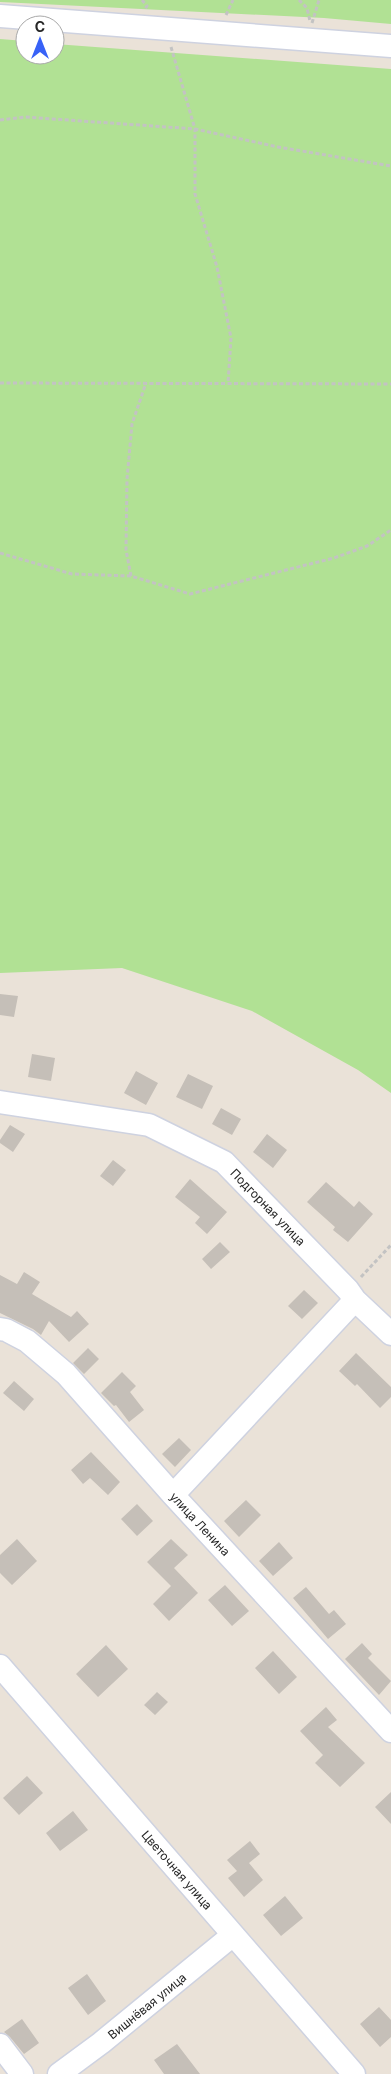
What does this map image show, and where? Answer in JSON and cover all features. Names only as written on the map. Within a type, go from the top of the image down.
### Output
[{"type":"street","points":[[0,16],[391,46]]},
{"type":"street","name":"Подгорная улица","points":[[0,1102],[149,1125],[224,1162],[391,1334]]},
{"type":"street","points":[[173,1495],[352,1295]]},
{"type":"street","name":"улица Ленина","points":[[0,1329],[6,1330],[27,1341],[66,1374],[173,1495],[391,1731]]},
{"type":"street","name":"Цветочная улица","points":[[0,1666],[354,2074]]},
{"type":"street","name":"Вишнёвая улица","points":[[59,2074],[102,2043],[233,1935]]},
{"type":"street","points":[[0,2045],[22,2074]]},
{"type":"path","points":[[299,0],[307,8],[311,27]]},
{"type":"path","points":[[166,29],[195,129],[195,194],[217,267],[231,338],[228,383]]},
{"type":"path","points":[[0,120],[25,117],[195,129],[287,149],[391,166]]},
{"type":"path","points":[[0,382],[391,384]]},
{"type":"path","points":[[131,576],[126,550],[127,479],[132,424],[146,383]]},
{"type":"path","points":[[0,552],[72,574],[131,576],[190,594],[334,558],[367,546],[391,530]]},
{"type":"path","points":[[352,1295],[391,1245]]},
{"type":"green space","points":[[0,0],[391,0],[391,24],[324,18],[0,2]]},
{"type":"green space","points":[[0,39],[15,40],[15,65],[65,65],[65,45],[391,69],[391,1093],[358,1070],[252,1011],[122,968],[0,973]]},
{"type":"building","points":[[0,994],[18,996],[14,1017],[0,1015]]},
{"type":"building","points":[[32,1054],[55,1058],[51,1081],[28,1077]]},
{"type":"building","points":[[136,1071],[158,1083],[146,1105],[124,1093]]},
{"type":"building","points":[[188,1074],[213,1086],[202,1109],[176,1097]]},
{"type":"building","points":[[221,1108],[241,1119],[232,1135],[212,1124]]},
{"type":"building","points":[[10,1125],[25,1134],[13,1152],[0,1143]]},
{"type":"building","points":[[267,1134],[287,1150],[273,1168],[253,1152]]},
{"type":"building","points":[[113,1160],[126,1170],[113,1186],[100,1176]]},
{"type":"building","points":[[190,1179],[227,1212],[207,1234],[195,1223],[200,1217],[175,1197]]},
{"type":"building","points":[[326,1182],[354,1207],[359,1201],[373,1214],[348,1242],[333,1230],[335,1227],[307,1202]]},
{"type":"building","points":[[220,1242],[230,1252],[211,1269],[202,1259]]},
{"type":"building","points":[[24,1272],[40,1282],[32,1294],[71,1317],[77,1311],[89,1324],[69,1342],[49,1321],[41,1335],[33,1329],[0,1313],[0,1275],[17,1284]]},
{"type":"building","points":[[304,1290],[318,1303],[302,1319],[288,1306]]},
{"type":"building","points":[[88,1348],[99,1359],[84,1374],[73,1363]]},
{"type":"building","points":[[356,1353],[391,1387],[391,1397],[380,1408],[357,1384],[355,1386],[339,1371]]},
{"type":"building","points":[[122,1372],[136,1386],[130,1392],[144,1410],[129,1422],[116,1405],[114,1406],[101,1393]]},
{"type":"building","points":[[14,1381],[34,1399],[24,1411],[3,1393]]},
{"type":"building","points":[[179,1438],[191,1450],[175,1467],[162,1454]]},
{"type":"building","points":[[91,1452],[120,1482],[108,1495],[90,1478],[83,1484],[71,1470]]},
{"type":"building","points":[[246,1500],[261,1515],[239,1537],[224,1521]]},
{"type":"building","points":[[137,1504],[153,1521],[137,1536],[121,1519]]},
{"type":"building","points":[[17,1539],[37,1561],[12,1585],[0,1573],[0,1555]]},
{"type":"building","points":[[171,1539],[188,1555],[174,1568],[198,1593],[169,1621],[153,1604],[171,1586],[147,1562]]},
{"type":"building","points":[[279,1542],[293,1558],[273,1576],[259,1561]]},
{"type":"building","points":[[225,1585],[249,1611],[232,1626],[208,1600]]},
{"type":"building","points":[[306,1587],[329,1614],[334,1610],[346,1624],[328,1639],[293,1598]]},
{"type":"building","points":[[362,1643],[372,1654],[368,1658],[391,1681],[379,1695],[345,1659]]},
{"type":"building","points":[[106,1645],[128,1669],[98,1697],[76,1674]]},
{"type":"building","points":[[273,1651],[297,1677],[279,1694],[255,1668]]},
{"type":"building","points":[[157,1692],[168,1702],[155,1715],[144,1705]]},
{"type":"building","points":[[326,1707],[337,1720],[328,1727],[365,1763],[340,1787],[315,1763],[323,1755],[300,1731]]},
{"type":"building","points":[[27,1776],[43,1793],[19,1815],[3,1798]]},
{"type":"building","points":[[391,1792],[391,1824],[375,1807]]},
{"type":"building","points":[[73,1811],[88,1830],[60,1851],[46,1833]]},
{"type":"building","points":[[250,1841],[260,1854],[249,1863],[263,1880],[244,1897],[228,1878],[237,1871],[227,1860]]},
{"type":"building","points":[[285,1896],[303,1918],[281,1936],[263,1915]]},
{"type":"building","points":[[87,1974],[106,2001],[88,2015],[68,1988]]},
{"type":"building","points":[[379,2007],[391,2020],[391,2037],[380,2047],[360,2024]]},
{"type":"building","points":[[22,2019],[39,2043],[24,2054],[4,2032]]},
{"type":"building","points":[[177,2044],[200,2074],[164,2074],[154,2060]]}]
